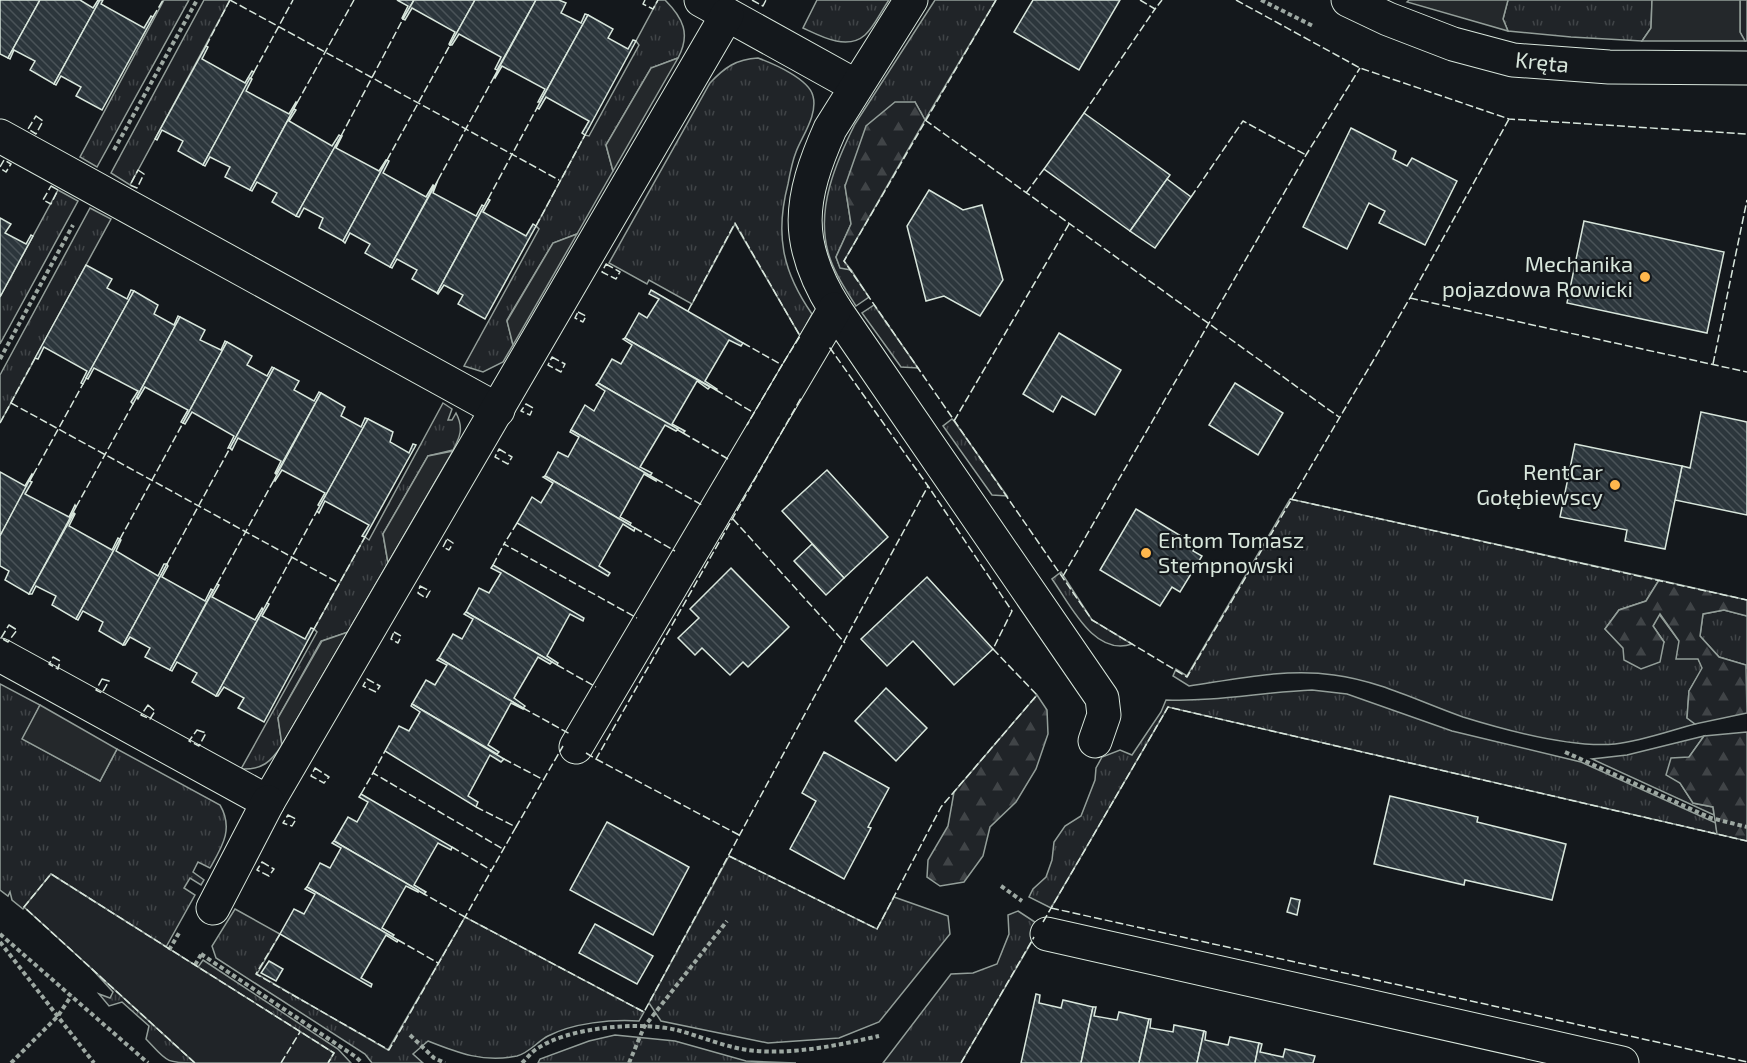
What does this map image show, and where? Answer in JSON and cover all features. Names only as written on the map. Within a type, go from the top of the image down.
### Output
[{"type":"street","points":[[911,0],[830,129],[815,166],[806,203],[804,224],[811,262],[835,309],[1102,698],[1104,715],[1095,741]]},
{"type":"street","name":"Kręta","points":[[1348,0],[1388,19],[1453,44],[1513,60],[1600,67],[1747,68]]},
{"type":"street","points":[[213,908],[268,802],[498,410],[714,7],[856,86]]},
{"type":"street","points":[[0,136],[498,410]]},
{"type":"street","points":[[576,747],[835,309]]},
{"type":"street","points":[[0,655],[268,802]]},
{"type":"street","points":[[1047,934],[1622,1063]]},
{"type":"path","points":[[1565,752],[1711,818],[1747,827]]},
{"type":"path","points":[[629,1063],[644,1027],[727,921]]},
{"type":"path","points":[[0,934],[148,1063]]},
{"type":"path","points":[[0,942],[93,1063]]},
{"type":"path","points":[[201,954],[362,1063]]},
{"type":"path","points":[[10,1063],[58,1016],[70,996]]},
{"type":"path","points":[[522,1063],[535,1050],[551,1041],[584,1030],[627,1026],[675,1030],[756,1051],[806,1050],[879,1036]]},
{"type":"path","points":[[410,1035],[434,1058],[445,1063]]},
{"type":"green space","points":[[164,0],[189,0],[97,167],[80,157]]},
{"type":"green space","points":[[204,0],[230,0],[130,185],[111,173]]},
{"type":"green space","points":[[658,0],[665,0],[676,13],[683,27],[684,41],[678,58],[651,68],[606,145],[613,171],[577,234],[553,243],[507,320],[513,345],[503,362],[483,372],[464,366],[539,229],[536,226],[585,135],[589,136],[639,45],[636,41]]},
{"type":"green space","points":[[817,0],[889,0],[865,35],[858,40],[842,42],[825,38],[803,28]]},
{"type":"green space","points":[[935,0],[996,0],[925,120],[915,102],[845,185],[851,224],[836,257],[840,267],[851,270],[869,297],[856,306],[836,273],[828,252],[824,219],[830,186],[855,124]]},
{"type":"green space","points":[[1508,0],[1652,0],[1651,28],[1642,41],[1508,31],[1503,19]]},
{"type":"green space","points":[[1740,0],[1747,0],[1747,41],[1740,32]]},
{"type":"green space","points":[[758,58],[798,78],[813,96],[813,111],[809,125],[793,160],[782,219],[784,252],[788,267],[794,283],[812,314],[800,336],[735,224],[692,304],[649,280],[647,284],[609,263],[710,83],[731,65],[743,60]]},
{"type":"green space","points":[[895,102],[915,102],[925,120],[844,261],[851,270],[840,268],[836,257],[851,224],[845,186],[866,126]]},
{"type":"green space","points":[[58,190],[78,201],[0,344],[0,297]]},
{"type":"green space","points":[[90,208],[111,219],[0,423],[0,375]]},
{"type":"green space","points":[[874,305],[918,368],[901,367],[862,313]]},
{"type":"green space","points":[[443,403],[452,409],[448,420],[452,420],[456,413],[460,423],[459,437],[453,450],[428,456],[383,534],[388,563],[348,632],[321,641],[278,718],[282,745],[265,764],[255,768],[241,769],[317,632],[314,629],[365,537],[369,540]]},
{"type":"green space","points":[[952,419],[1007,496],[992,495],[943,426]]},
{"type":"green space","points":[[1290,499],[1659,580],[1646,601],[1619,610],[1605,629],[1623,648],[1664,642],[1653,626],[1659,614],[1679,641],[1698,659],[1703,668],[1689,691],[1687,718],[1695,724],[1625,743],[1598,745],[1559,741],[1498,727],[1463,717],[1384,687],[1334,675],[1279,674],[1189,686],[1173,676],[1176,669],[1187,676]]},
{"type":"green space","points":[[1061,572],[1092,620],[1132,644],[1118,646],[1106,643],[1084,626],[1052,579]]},
{"type":"green space","points":[[1659,580],[1747,600],[1747,616],[1724,610],[1703,614],[1700,636],[1719,657],[1746,665],[1747,713],[1695,724],[1687,718],[1689,691],[1702,668],[1698,659],[1676,659],[1679,641],[1660,614],[1653,626],[1664,642],[1660,662],[1641,669],[1624,660],[1623,648],[1605,629],[1619,610],[1646,601]]},
{"type":"green space","points":[[1724,610],[1747,616],[1747,669],[1746,665],[1719,657],[1700,636],[1703,614]]},
{"type":"green space","points":[[0,684],[40,705],[23,739],[100,781],[117,749],[220,805],[226,822],[225,838],[210,868],[198,862],[193,872],[204,880],[201,885],[190,878],[184,888],[195,895],[166,947],[51,874],[23,909],[12,900],[10,892],[8,896],[0,890]]},
{"type":"green space","points":[[1312,690],[1347,694],[1452,731],[1581,762],[1716,823],[1717,834],[1168,707],[1051,908],[1029,897],[1033,889],[1046,877],[1052,860],[1054,842],[1065,826],[1081,816],[1095,780],[1096,768],[1102,757],[1120,750],[1132,755],[1161,712],[1166,700],[1203,700]]},
{"type":"green space","points":[[1037,695],[1047,710],[1048,734],[1036,769],[1016,802],[990,827],[983,856],[964,882],[940,886],[927,877],[928,860],[948,826],[954,792]]},
{"type":"green space","points":[[1747,732],[1747,841],[1717,834],[1713,807],[1693,803],[1680,783],[1666,775],[1671,758],[1689,757],[1704,736]]},
{"type":"green space","points":[[1704,736],[1689,757],[1680,783],[1693,803],[1713,807],[1714,815],[1592,759],[1627,755]]},
{"type":"green space","points":[[729,856],[877,929],[894,897],[948,916],[950,934],[879,1022],[839,1038],[768,1043],[661,1021],[649,1003]]},
{"type":"green space","points":[[51,874],[334,1053],[328,1063],[195,1063],[24,907]]},
{"type":"green space","points":[[235,909],[280,934],[257,974],[388,1050],[465,917],[644,1012],[639,1021],[593,1023],[569,1028],[544,1038],[517,1056],[493,1058],[471,1056],[428,1041],[413,1054],[423,1063],[372,1063],[365,1054],[216,958],[212,946]]},
{"type":"green space","points":[[1018,911],[1041,926],[961,1063],[883,1063],[951,974],[973,973],[997,964],[1009,934],[1008,915]]},
{"type":"green space","points":[[203,960],[338,1049],[351,1063],[328,1063],[333,1053],[198,967]]},
{"type":"green space","points":[[91,968],[195,1063],[171,1061],[163,1056],[146,1039],[149,1026],[122,1002],[109,1006],[99,994],[110,998],[113,992]]},
{"type":"green space","points":[[615,1035],[675,1041],[746,1061],[796,1063],[538,1063],[540,1059],[589,1041]]},
{"type":"shaded area","points":[[1409,0],[1508,0],[1503,19],[1508,31],[1407,2]]},
{"type":"shaded area","points":[[1652,0],[1740,0],[1740,32],[1745,41],[1642,41],[1651,28]]},
{"type":"shaded area","points":[[678,58],[613,171],[606,145],[651,68]]},
{"type":"shaded area","points":[[577,234],[513,345],[507,321],[553,243]]},
{"type":"shaded area","points":[[453,451],[388,563],[383,534],[428,456]]},
{"type":"shaded area","points":[[348,632],[282,745],[278,718],[322,641]]},
{"type":"shaded area","points":[[40,705],[117,749],[100,781],[22,739]]},
{"type":"building","points":[[0,0],[40,0],[8,58],[0,54]]},
{"type":"building","points":[[40,0],[80,0],[93,8],[100,0],[54,84],[30,70],[35,61],[14,50],[10,59],[8,58]]},
{"type":"building","points":[[100,0],[103,0],[101,4],[144,28],[151,16],[153,17],[102,110],[76,96],[81,87],[61,76],[56,85],[54,84]]},
{"type":"building","points":[[397,0],[414,0],[403,19],[408,6]]},
{"type":"building","points":[[414,0],[475,0],[450,45],[455,32],[412,8],[405,20],[403,19]]},
{"type":"building","points":[[475,0],[536,0],[497,70],[495,69],[501,57],[459,34],[450,45]]},
{"type":"building","points":[[536,0],[559,0],[566,3],[561,13],[581,23],[585,14],[588,15],[540,102],[538,102],[545,89],[502,66],[494,77]]},
{"type":"building","points":[[1033,0],[1120,0],[1079,70],[1014,32]]},
{"type":"building","points":[[588,15],[613,29],[608,38],[628,49],[633,40],[636,41],[585,135],[582,133],[589,121],[546,97],[539,109],[537,108]]},
{"type":"building","points":[[206,46],[208,47],[202,59],[245,83],[252,71],[254,72],[203,165],[178,151],[183,141],[162,130],[157,140],[155,139]]},
{"type":"building","points":[[250,78],[252,79],[246,91],[289,114],[297,103],[250,190],[225,177],[230,167],[210,157],[205,166],[203,165]]},
{"type":"building","points":[[294,109],[296,110],[289,121],[332,146],[339,135],[341,136],[296,216],[272,202],[277,193],[257,182],[252,191],[250,190]]},
{"type":"building","points":[[1084,113],[1170,175],[1130,231],[1044,169]]},
{"type":"building","points":[[1351,128],[1396,151],[1393,159],[1407,166],[1412,158],[1457,181],[1425,245],[1379,223],[1385,211],[1369,203],[1347,249],[1303,227]]},
{"type":"building","points":[[341,136],[336,148],[379,171],[387,160],[343,241],[319,228],[323,218],[304,208],[299,217],[296,216]]},
{"type":"building","points":[[387,160],[389,161],[383,173],[426,197],[434,186],[390,267],[365,253],[370,244],[350,233],[345,243],[343,241]]},
{"type":"building","points":[[1167,179],[1191,197],[1155,248],[1130,231]]},
{"type":"building","points":[[438,180],[433,193],[476,216],[482,205],[484,206],[437,293],[412,279],[417,270],[397,259],[392,268],[390,267]]},
{"type":"building","points":[[929,190],[963,210],[982,205],[1003,280],[980,316],[944,296],[926,301],[907,226]]},
{"type":"building","points":[[488,199],[490,200],[483,212],[526,236],[533,224],[536,226],[485,319],[458,304],[463,295],[444,285],[437,293]]},
{"type":"building","points":[[0,218],[11,224],[5,233],[26,244],[31,235],[33,236],[0,297]]},
{"type":"building","name":"Mechanika pojazdowa Rowicki","points":[[1584,221],[1724,252],[1707,333],[1567,303]]},
{"type":"building","points":[[86,265],[112,279],[107,288],[127,299],[131,290],[134,291],[83,384],[81,383],[87,371],[44,347],[38,359],[35,358]]},
{"type":"building","points":[[651,290],[743,343],[741,346],[729,340],[705,381],[716,390],[625,338],[639,313],[647,318],[659,299],[649,294]]},
{"type":"building","points":[[134,291],[158,305],[154,314],[174,325],[178,316],[180,317],[133,404],[131,402],[138,391],[94,368],[88,379],[86,378]]},
{"type":"building","points":[[180,317],[205,330],[200,340],[221,350],[225,341],[227,342],[183,423],[181,422],[188,410],[145,387],[138,399],[137,397]]},
{"type":"building","points":[[1059,333],[1121,370],[1095,415],[1062,396],[1053,412],[1023,394]]},
{"type":"building","points":[[625,338],[710,387],[708,389],[697,381],[672,424],[685,431],[683,433],[598,383],[612,359],[621,364],[632,345],[623,339]]},
{"type":"building","points":[[227,342],[252,356],[247,365],[267,376],[272,367],[274,368],[230,448],[228,448],[234,436],[192,412],[185,424],[183,423]]},
{"type":"building","points":[[274,368],[299,381],[294,390],[314,401],[319,392],[321,393],[276,474],[281,461],[238,438],[232,450],[230,448]]},
{"type":"building","points":[[598,383],[678,429],[676,431],[665,425],[640,467],[652,473],[650,476],[571,430],[585,405],[594,411],[605,391],[596,385]]},
{"type":"building","points":[[1235,383],[1283,413],[1258,455],[1209,425]]},
{"type":"building","points":[[321,393],[345,407],[341,416],[361,427],[365,418],[368,419],[320,506],[318,505],[325,493],[282,470],[274,480]]},
{"type":"building","points":[[1701,412],[1747,422],[1747,515],[1675,500],[1682,466],[1690,468]]},
{"type":"building","points":[[368,419],[393,432],[390,442],[409,453],[413,444],[416,445],[365,537],[362,536],[369,525],[325,501],[319,513],[317,511]]},
{"type":"building","points":[[571,430],[656,479],[656,481],[644,474],[620,517],[631,523],[630,525],[545,476],[558,452],[568,457],[579,437],[570,432]]},
{"type":"building","points":[[1575,444],[1682,466],[1665,549],[1625,541],[1627,530],[1560,517]]},
{"type":"building","points":[[827,470],[888,537],[844,578],[782,511]]},
{"type":"building","points":[[0,472],[25,486],[33,475],[0,536]]},
{"type":"building","points":[[545,476],[635,528],[634,531],[623,524],[599,566],[610,573],[608,576],[517,523],[532,497],[541,503],[553,483],[543,477]]},
{"type":"building","points":[[29,481],[32,482],[25,494],[69,517],[75,505],[76,507],[29,594],[5,580],[9,571],[0,566],[0,536]]},
{"type":"building","points":[[1136,509],[1196,545],[1193,551],[1202,556],[1180,592],[1172,587],[1160,606],[1100,570]]},
{"type":"building","points":[[74,513],[69,526],[112,550],[118,538],[120,539],[76,619],[52,605],[56,596],[36,586],[32,594],[29,594]]},
{"type":"building","points":[[120,539],[116,551],[158,576],[164,564],[167,564],[123,645],[99,631],[103,622],[83,611],[78,620],[76,619]]},
{"type":"building","points":[[812,544],[844,578],[826,595],[794,561]]},
{"type":"building","points":[[167,564],[162,577],[205,601],[211,589],[213,590],[170,670],[145,657],[150,648],[130,637],[123,645]]},
{"type":"building","points":[[493,565],[584,618],[583,621],[570,614],[547,656],[558,663],[557,665],[466,612],[479,588],[489,593],[501,573],[491,568]]},
{"type":"building","points":[[731,568],[789,627],[748,667],[743,662],[730,675],[702,648],[695,655],[678,638],[699,618],[690,609]]},
{"type":"building","points":[[927,577],[993,649],[954,685],[913,641],[887,666],[861,639]]},
{"type":"building","points":[[217,584],[219,585],[212,597],[255,620],[262,608],[263,610],[216,696],[192,682],[197,673],[177,662],[172,671],[170,670]]},
{"type":"building","points":[[267,603],[269,604],[262,616],[305,639],[311,628],[314,629],[264,722],[238,708],[244,698],[224,687],[216,696]]},
{"type":"building","points":[[466,612],[552,662],[550,664],[538,657],[514,698],[525,706],[523,708],[439,658],[453,634],[462,639],[473,619],[464,614]]},
{"type":"building","points":[[439,658],[523,708],[511,703],[488,745],[499,752],[497,754],[412,704],[426,680],[435,685],[447,665],[437,660]]},
{"type":"building","points":[[886,688],[927,728],[896,761],[855,721]]},
{"type":"building","points":[[412,704],[504,759],[501,762],[490,755],[468,796],[478,802],[476,807],[385,751],[399,726],[409,731],[420,712],[411,706]]},
{"type":"building","points":[[824,752],[889,788],[844,879],[790,849],[816,801],[802,793]]},
{"type":"building","points":[[361,794],[452,847],[451,850],[438,843],[414,885],[426,892],[424,894],[334,841],[348,817],[357,822],[368,802],[359,797]]},
{"type":"building","points":[[1390,796],[1478,817],[1477,822],[1566,844],[1552,900],[1465,880],[1464,885],[1374,864]]},
{"type":"building","points":[[607,822],[689,867],[653,935],[570,890]]},
{"type":"building","points":[[334,841],[418,890],[418,892],[406,886],[382,928],[394,935],[392,937],[307,887],[320,863],[330,868],[341,848],[332,843]]},
{"type":"building","points":[[307,887],[398,940],[397,942],[386,935],[361,978],[372,984],[371,987],[280,934],[294,909],[304,914],[315,894],[305,889]]},
{"type":"building","points":[[1291,898],[1300,900],[1297,915],[1287,912]]},
{"type":"building","points":[[595,924],[653,956],[637,984],[579,953]]},
{"type":"building","points":[[269,961],[283,969],[276,981],[261,973]]},
{"type":"building","points":[[1036,994],[1040,995],[1039,1003],[1061,1008],[1063,1000],[1093,1007],[1081,1063],[1021,1063]]},
{"type":"building","points":[[1093,1007],[1096,1007],[1094,1016],[1117,1020],[1119,1012],[1149,1019],[1139,1063],[1081,1063]]},
{"type":"building","points":[[1149,1019],[1151,1019],[1150,1028],[1173,1032],[1174,1025],[1204,1031],[1197,1063],[1139,1063]]},
{"type":"building","points":[[1204,1031],[1206,1032],[1205,1040],[1228,1045],[1230,1037],[1259,1043],[1255,1063],[1197,1063]]},
{"type":"building","points":[[1259,1043],[1262,1044],[1260,1052],[1283,1057],[1285,1049],[1315,1056],[1313,1063],[1255,1063]]},
{"type":"fence","points":[[153,17],[163,0]]},
{"type":"fence","points":[[230,0],[559,180]]},
{"type":"fence","points":[[206,46],[230,0]]},
{"type":"fence","points":[[254,72],[293,0]]},
{"type":"fence","points":[[297,103],[354,0]]},
{"type":"fence","points":[[645,0],[643,4],[653,9],[658,0]]},
{"type":"fence","points":[[752,0],[763,6],[766,0]]},
{"type":"fence","points":[[996,0],[844,261],[1092,620],[1187,677],[1410,298],[1509,119]]},
{"type":"fence","points":[[1140,0],[1155,9],[1162,0]]},
{"type":"fence","points":[[1236,0],[1360,68],[1509,119],[1747,134]]},
{"type":"fence","points":[[1084,113],[1155,9]]},
{"type":"fence","points":[[341,136],[403,19]]},
{"type":"fence","points":[[387,160],[450,45]]},
{"type":"fence","points":[[1063,576],[1306,155],[1360,68]]},
{"type":"fence","points":[[438,180],[494,77]]},
{"type":"fence","points":[[488,199],[537,108]]},
{"type":"fence","points":[[36,116],[43,121],[36,134],[28,129],[36,116]]},
{"type":"fence","points":[[925,120],[1339,417]]},
{"type":"fence","points":[[1191,197],[1243,121],[1306,155]]},
{"type":"fence","points":[[536,226],[585,135]]},
{"type":"fence","points":[[0,167],[4,160],[11,164],[6,172],[0,168]]},
{"type":"fence","points":[[1026,193],[1044,169]]},
{"type":"fence","points":[[138,170],[144,174],[137,188],[130,185],[138,170]]},
{"type":"fence","points":[[51,186],[58,190],[51,204],[43,200],[51,186]]},
{"type":"fence","points":[[1713,364],[1747,200]]},
{"type":"fence","points":[[688,311],[735,223],[800,336],[782,365]]},
{"type":"fence","points":[[954,421],[1069,224]]},
{"type":"fence","points":[[606,264],[620,272],[616,279],[602,272],[606,264]]},
{"type":"fence","points":[[1410,298],[1747,372]]},
{"type":"fence","points":[[578,312],[586,316],[583,322],[575,318],[578,312]]},
{"type":"fence","points":[[743,343],[782,365],[747,425]]},
{"type":"fence","points":[[729,856],[877,929],[941,807],[1037,695],[993,649],[1012,611],[928,486],[830,348],[828,351]]},
{"type":"fence","points":[[552,357],[565,364],[561,372],[548,365],[552,357]]},
{"type":"fence","points":[[0,423],[35,358]]},
{"type":"fence","points":[[33,475],[83,384]]},
{"type":"fence","points":[[716,390],[754,413]]},
{"type":"fence","points":[[586,753],[596,759],[801,398]]},
{"type":"fence","points":[[11,403],[339,583]]},
{"type":"fence","points":[[76,507],[133,404]]},
{"type":"fence","points":[[526,404],[533,408],[530,415],[521,411],[526,404]]},
{"type":"fence","points":[[120,539],[183,423]]},
{"type":"fence","points":[[683,433],[728,459]]},
{"type":"fence","points":[[167,564],[230,448]]},
{"type":"fence","points":[[499,449],[512,457],[508,464],[495,457],[499,449]]},
{"type":"fence","points":[[656,479],[702,505]]},
{"type":"fence","points":[[217,584],[274,480]]},
{"type":"fence","points":[[516,827],[465,917],[644,1012],[928,486]]},
{"type":"fence","points":[[1290,499],[1747,600]]},
{"type":"fence","points":[[267,603],[317,511]]},
{"type":"fence","points":[[733,519],[845,643]]},
{"type":"fence","points":[[517,523],[504,544],[637,618]]},
{"type":"fence","points":[[635,528],[675,551]]},
{"type":"fence","points":[[314,629],[365,537]]},
{"type":"fence","points":[[447,539],[453,543],[449,550],[443,547],[447,539]]},
{"type":"fence","points":[[493,565],[504,544]]},
{"type":"fence","points":[[420,586],[430,591],[426,598],[418,593],[420,586]]},
{"type":"fence","points":[[9,625],[17,630],[8,642],[1,638],[9,625]]},
{"type":"fence","points":[[394,632],[401,636],[398,643],[391,639],[394,632]]},
{"type":"fence","points":[[53,657],[60,661],[58,669],[49,664],[53,657]]},
{"type":"fence","points":[[557,665],[596,687]]},
{"type":"fence","points":[[102,679],[109,681],[102,693],[96,690],[102,679]]},
{"type":"fence","points":[[367,679],[380,686],[376,692],[363,686],[367,679]]},
{"type":"fence","points":[[148,705],[155,711],[150,719],[141,715],[148,705]]},
{"type":"fence","points":[[1043,922],[1168,707],[1747,841]]},
{"type":"fence","points":[[523,708],[570,734]]},
{"type":"fence","points":[[197,730],[206,733],[199,746],[189,741],[197,730]]},
{"type":"fence","points":[[476,807],[516,827],[563,746]]},
{"type":"fence","points":[[373,773],[385,751]]},
{"type":"fence","points":[[504,759],[544,780]]},
{"type":"fence","points":[[596,759],[741,836]]},
{"type":"fence","points":[[315,768],[329,777],[324,783],[311,776],[315,768]]},
{"type":"fence","points":[[361,794],[373,773],[503,849]]},
{"type":"fence","points":[[288,815],[296,819],[292,826],[283,823],[288,815]]},
{"type":"fence","points":[[452,847],[491,870]]},
{"type":"fence","points":[[262,862],[274,869],[269,876],[257,870],[262,862]]},
{"type":"fence","points":[[195,1063],[24,907],[51,874],[334,1053],[328,1063]]},
{"type":"fence","points":[[280,934],[256,974],[389,1050],[465,917],[424,894]]},
{"type":"fence","points":[[1051,908],[1747,1062]]},
{"type":"fence","points":[[961,1063],[1034,937]]},
{"type":"fence","points":[[398,940],[438,963]]},
{"type":"fence","points":[[281,1063],[300,1032]]},
{"type":"place","name":"Mechanika pojazdowa Rowicki","points":[[1645,277]]},
{"type":"place","name":"RentCar Gołębiewscy","points":[[1615,485]]},
{"type":"place","name":"Entom Tomasz Stempnowski","points":[[1146,553]]}]
